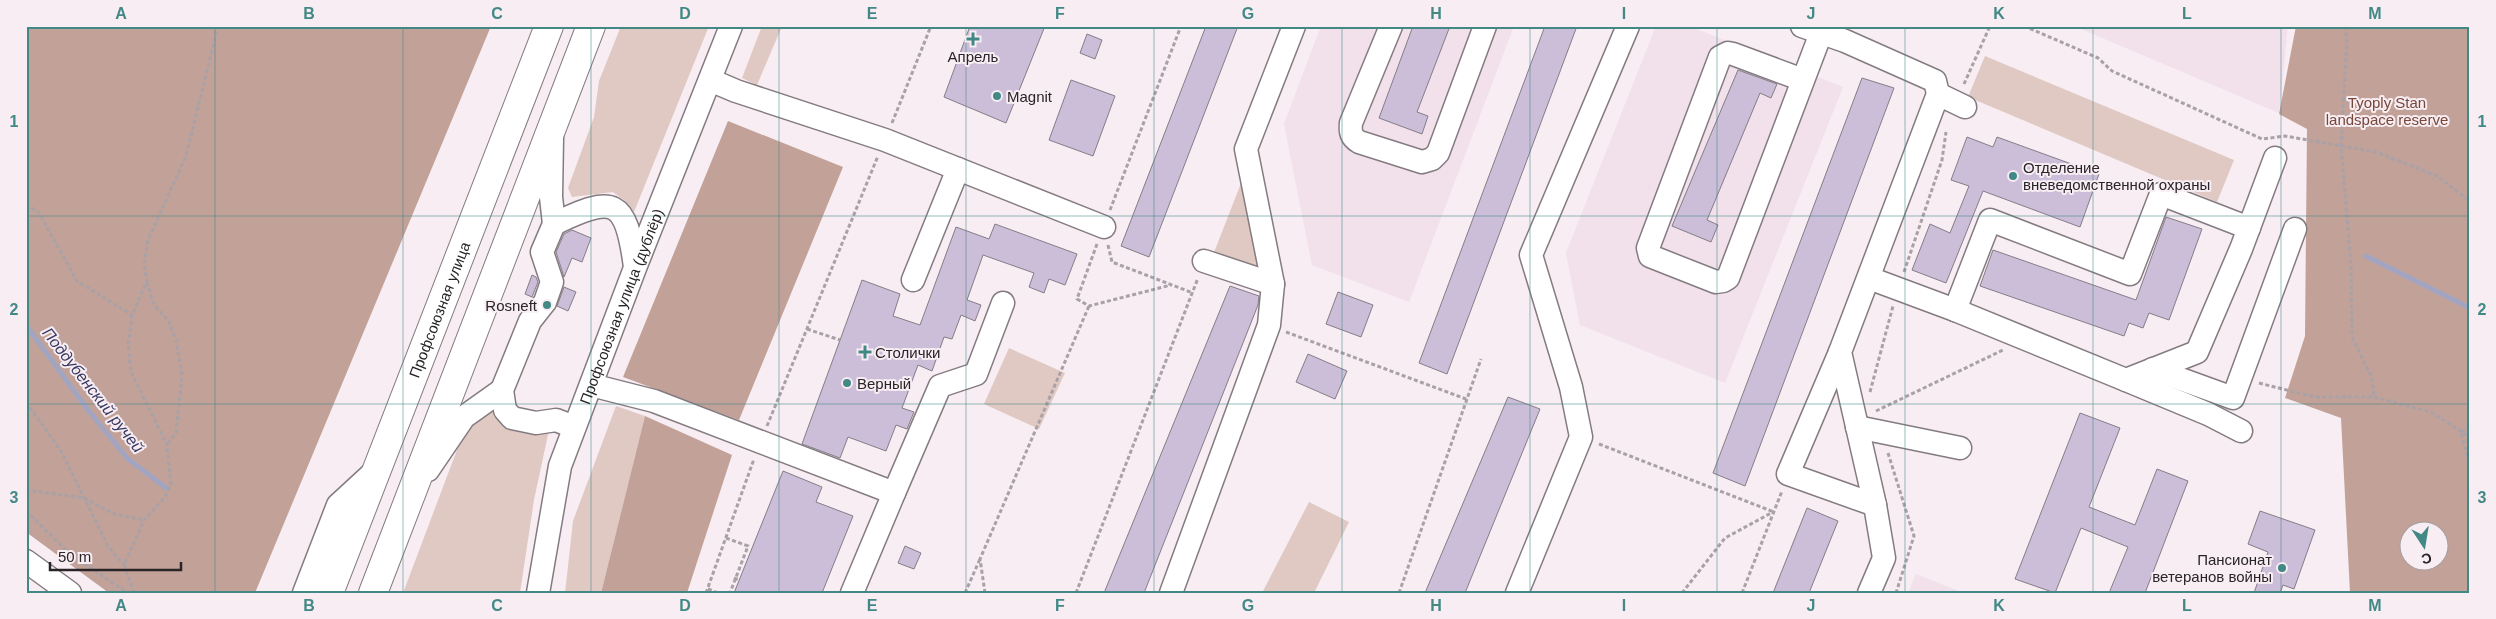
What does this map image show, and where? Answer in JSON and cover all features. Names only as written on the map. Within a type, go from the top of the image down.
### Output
[{"type":"main road","name":"Профсоюзная улица","points":[[329,593],[549,26]]},
{"type":"main road","points":[[373,593],[591,26]]},
{"type":"street","name":"Профсоюзная улица (дублёр)","points":[[538,593],[560,466],[635,268],[731,26]]},
{"type":"street","points":[[1171,593],[1269,325],[1273,284],[1246,149],[1294,26]]},
{"type":"street","points":[[1391,26],[1351,123],[1350,131],[1353,138],[1359,142],[1422,162],[1432,159],[1438,153],[1485,26]]},
{"type":"street","points":[[1517,593],[1582,437],[1571,387],[1531,255],[1628,26]]},
{"type":"street","points":[[1803,80],[1734,54],[1728,53],[1720,57],[1648,248],[1650,256],[1716,282],[1728,278],[1803,80],[1812,30],[1848,34],[1935,81],[1953,102],[1869,278],[1788,474],[1875,506]]},
{"type":"street","points":[[710,80],[736,91],[885,140],[1104,227]]},
{"type":"street","points":[[552,125],[551,197],[554,224],[542,252],[552,282],[545,302],[530,321],[502,390],[505,410],[512,418],[536,423],[556,420],[574,427]]},
{"type":"street","points":[[2126,380],[2197,352],[2249,228],[2275,158]]},
{"type":"street","points":[[913,280],[958,169]]},
{"type":"street","points":[[1955,310],[1990,220],[2130,274],[2161,194],[2249,228]]},
{"type":"street","points":[[554,224],[582,211],[609,206],[627,222],[635,268]]},
{"type":"street","points":[[2153,369],[2232,398],[2295,229]]},
{"type":"street","points":[[1204,261],[1273,284]]},
{"type":"street","points":[[1869,278],[1955,310],[2126,380],[2208,414],[2241,431]]},
{"type":"street","points":[[852,593],[940,386],[976,374],[1003,303]]},
{"type":"street","points":[[1840,352],[1875,506],[1884,558],[1877,590]]},
{"type":"street","points":[[591,385],[654,401],[894,493]]},
{"type":"street","points":[[408,500],[464,417],[502,390]]},
{"type":"street","points":[[1857,427],[1960,448]]},
{"type":"street","points":[[304,593],[338,505],[378,468]]},
{"type":"street","points":[[26,561],[70,593]]},
{"type":"path","points":[[167,444],[176,433],[182,374],[176,340],[168,320],[154,305],[144,265],[148,240],[186,156],[218,26]]},
{"type":"path","points":[[718,593],[707,591],[760,442],[931,26]]},
{"type":"path","points":[[1172,285],[1089,306],[1076,299],[1181,26]]},
{"type":"path","points":[[1897,289],[1942,160],[1953,102],[1990,26]]},
{"type":"path","points":[[2024,26],[2098,58],[2112,71],[2262,139],[2284,136],[2376,152],[2437,176],[2470,202]]},
{"type":"path","points":[[2345,26],[2347,39],[2341,146],[2351,265],[2352,337],[2372,378],[2374,397]]},
{"type":"path","points":[[26,204],[39,213],[77,281],[132,315]]},
{"type":"path","points":[[1104,227],[1112,262],[1193,293]]},
{"type":"path","points":[[1076,593],[1204,261]]},
{"type":"path","points":[[124,566],[144,520],[165,497],[171,485],[167,444],[131,372],[128,345],[132,315],[147,281]]},
{"type":"path","points":[[965,593],[1089,306]]},
{"type":"path","points":[[1269,325],[1466,399]]},
{"type":"path","points":[[807,329],[840,340]]},
{"type":"path","points":[[1875,411],[2026,339]]},
{"type":"path","points":[[1398,593],[1481,359]]},
{"type":"path","points":[[2232,398],[2257,383],[2314,397],[2374,397],[2431,412],[2470,437]]},
{"type":"path","points":[[26,402],[61,452],[108,546],[124,566],[134,593]]},
{"type":"path","points":[[2461,432],[2470,425]]},
{"type":"path","points":[[2461,432],[2470,466]]},
{"type":"path","points":[[1582,437],[1774,512]]},
{"type":"path","points":[[26,490],[84,498],[114,514],[144,520]]},
{"type":"path","points":[[26,511],[70,554],[128,593]]},
{"type":"path","points":[[1682,593],[1725,538],[1774,512]]},
{"type":"path","points":[[1742,593],[1774,512]]},
{"type":"path","points":[[726,538],[748,546],[734,578],[730,593]]},
{"type":"path","points":[[980,559],[985,593]]},
{"type":"path","points":[[734,578],[739,580]]},
{"type":"shaded area","points":[[621,26],[709,26],[634,212],[625,201],[613,192],[572,197],[568,188],[594,117],[599,81]]},
{"type":"shaded area","points":[[762,26],[782,26],[757,85],[742,78]]},
{"type":"shaded area","points":[[1321,26],[1514,26],[1409,302],[1312,265],[1284,124]]},
{"type":"shaded area","points":[[1656,26],[1689,26],[1843,87],[1725,383],[1580,325],[1566,253]]},
{"type":"shaded area","points":[[2074,26],[2288,26],[2279,113]]},
{"type":"shaded area","points":[[1985,56],[2234,160],[2217,202],[1968,97]]},
{"type":"shaded area","points":[[1245,173],[1263,273],[1213,255]]},
{"type":"shaded area","points":[[1009,348],[1065,373],[1039,429],[984,404]]},
{"type":"shaded area","points":[[494,405],[506,421],[516,430],[529,433],[549,430],[534,500],[520,593],[403,593],[463,434]]},
{"type":"shaded area","points":[[616,406],[645,416],[601,593],[565,593],[573,521]]},
{"type":"shaded area","points":[[1309,502],[1349,522],[1314,593],[1262,593]]},
{"type":"shaded area","points":[[1916,574],[1964,593],[1908,593]]},
{"type":"green space","points":[[26,26],[491,26],[255,593],[109,593],[26,532]]},
{"type":"green space","name":"Tyoply Stan landspace reserve","points":[[2296,26],[2470,26],[2470,593],[2350,593],[2341,418],[2285,398],[2305,336],[2307,129],[2279,114]]},
{"type":"green space","points":[[728,121],[843,167],[739,420],[623,377]]},
{"type":"green space","points":[[645,416],[732,455],[687,593],[601,593]]},
{"type":"building","points":[[970,26],[1045,26],[1006,123],[944,97]]},
{"type":"building","points":[[1206,26],[1238,26],[1149,257],[1121,246]]},
{"type":"building","points":[[1413,26],[1450,26],[1417,112],[1428,116],[1422,134],[1379,118]]},
{"type":"building","points":[[1545,26],[1577,26],[1447,374],[1419,363]]},
{"type":"building","points":[[1087,34],[1102,40],[1095,59],[1080,53]]},
{"type":"building","points":[[1738,70],[1777,84],[1771,98],[1760,93],[1707,220],[1718,225],[1711,242],[1672,226]]},
{"type":"building","points":[[1862,78],[1894,88],[1745,486],[1713,473]]},
{"type":"building","points":[[1071,80],[1115,96],[1093,156],[1049,140]]},
{"type":"building","points":[[1967,137],[1993,147],[1997,137],[2099,174],[2080,227],[1983,191],[1946,283],[1912,270],[1930,224],[1950,233],[1969,186],[1951,180]]},
{"type":"building","points":[[2166,217],[2202,229],[2169,320],[2149,313],[2143,328],[2129,323],[2124,336],[1980,286],[1993,250],[2136,300]]},
{"type":"building","points":[[995,224],[1077,254],[1065,285],[1049,279],[1044,293],[1029,287],[1034,273],[983,255],[967,300],[981,305],[975,321],[961,315],[952,339],[944,337],[932,371],[918,365],[902,408],[914,412],[907,429],[896,425],[886,451],[848,437],[840,458],[802,444],[862,280],[900,294],[893,316],[920,325],[956,227],[989,239]]},
{"type":"building","points":[[572,230],[591,238],[582,262],[572,258],[564,277],[556,252],[564,234]]},
{"type":"building","points":[[532,275],[536,277],[538,282],[532,297],[525,294]]},
{"type":"building","points":[[1230,286],[1259,296],[1258,305],[1144,593],[1104,593]]},
{"type":"building","points":[[564,287],[576,292],[568,311],[557,306]]},
{"type":"building","points":[[1338,292],[1373,305],[1361,337],[1326,324]]},
{"type":"building","points":[[1308,354],[1347,371],[1335,399],[1296,382]]},
{"type":"building","points":[[1508,397],[1540,409],[1465,593],[1425,593]]},
{"type":"building","points":[[2080,413],[2120,428],[2089,507],[2135,525],[2157,469],[2188,481],[2145,593],[2109,593],[2128,547],[2081,528],[2055,593],[2015,579]]},
{"type":"building","points":[[783,471],[822,487],[816,502],[853,516],[822,593],[734,593]]},
{"type":"building","points":[[1807,508],[1838,521],[1809,593],[1773,593]]},
{"type":"building","name":"Пансионат ветеранов войны","points":[[2260,511],[2315,530],[2294,589],[2283,585],[2280,593],[2254,593],[2268,552],[2248,544]]},
{"type":"building","points":[[905,546],[921,553],[914,569],[898,563]]},
{"type":"waterway","points":[[2366,256],[2470,308]]},
{"type":"waterway","name":"Поддубенский ручей","points":[[26,325],[88,410],[127,458],[166,488]]},
{"type":"place","name":"Апрель","points":[[973,39]]},
{"type":"place","name":"Magnit","points":[[997,96]]},
{"type":"place","name":"Отделение вневедомственной охраны","points":[[2013,176]]},
{"type":"place","name":"Rosneft","points":[[547,305]]},
{"type":"place","name":"Столички","points":[[865,352]]},
{"type":"place","name":"Верный","points":[[847,383]]},
{"type":"place","name":"Пансионат ветеранов войны","points":[[2282,568]]}]
